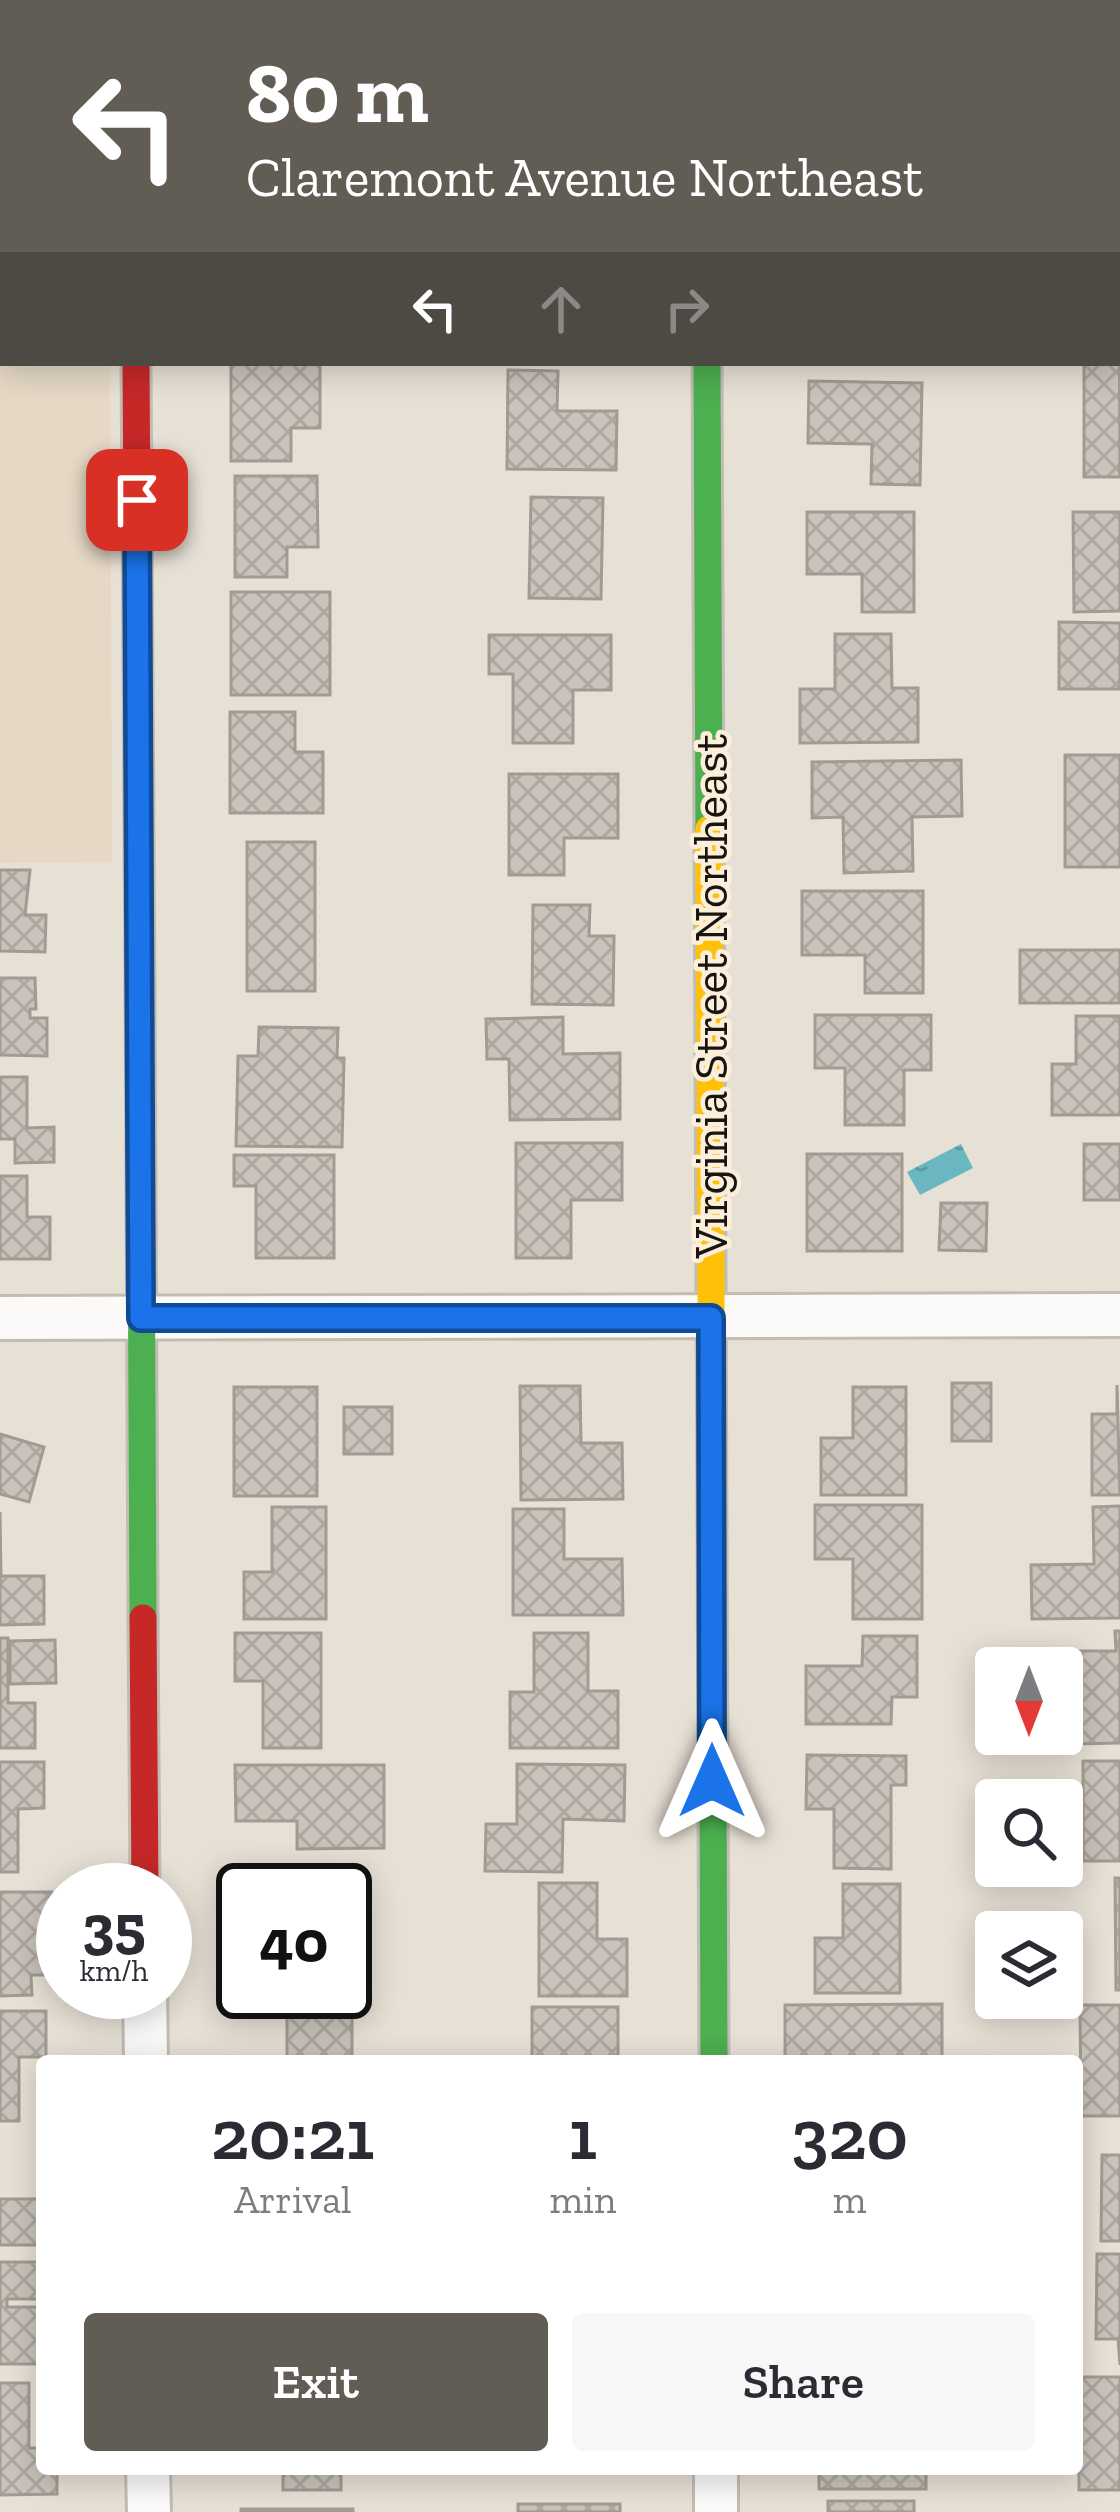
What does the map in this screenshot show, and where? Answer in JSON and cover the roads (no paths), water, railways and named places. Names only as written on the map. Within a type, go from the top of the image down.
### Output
[{"type":"street","points":[[136,366],[145,1863]]},
{"type":"street","name":"Virginia Street Northeast","points":[[707,366],[714,2055]]},
{"type":"street","points":[[0,1318],[1120,1315]]},
{"type":"street","points":[[146,2019],[146,2055]]},
{"type":"street","points":[[148,2475],[149,2512]]},
{"type":"street","points":[[716,2475],[716,2512]]},
{"type":"water","points":[[961,1144],[973,1168],[920,1195],[907,1172]]}]
